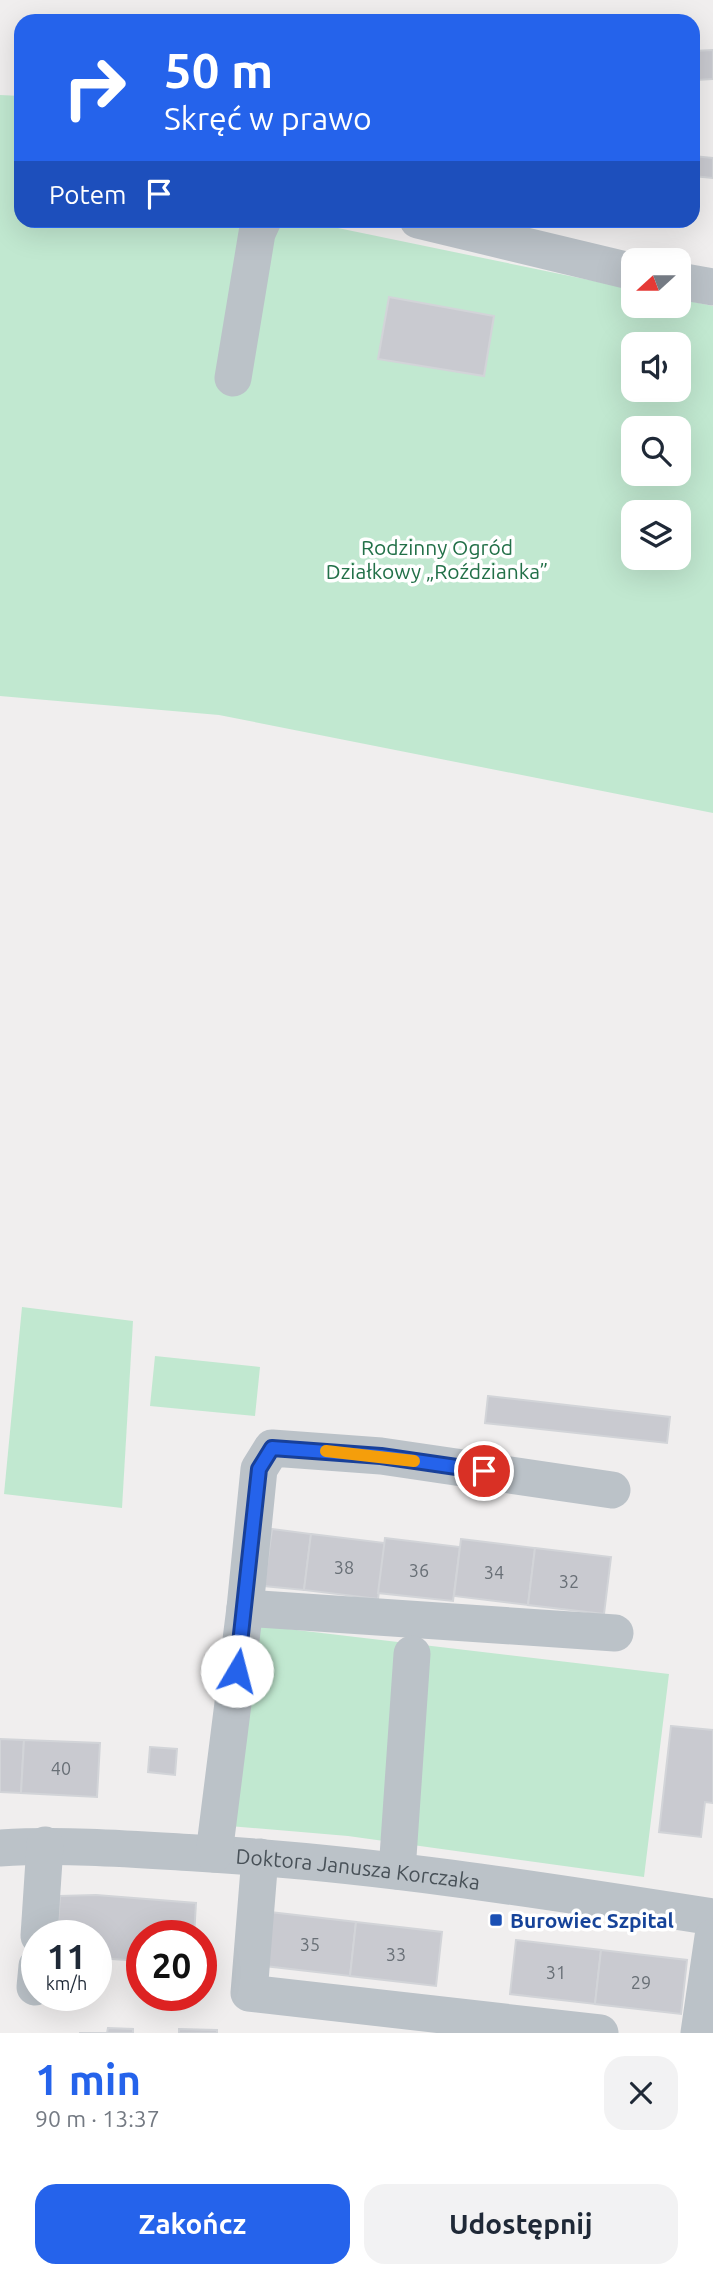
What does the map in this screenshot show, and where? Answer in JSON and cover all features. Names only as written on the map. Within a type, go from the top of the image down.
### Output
[{"type":"street","points":[[233,378],[259,228]]},
{"type":"street","points":[[451,228],[621,269]]},
{"type":"street","points":[[691,283],[713,287]]},
{"type":"street","points":[[214,1854],[245,1608],[259,1469],[272,1448],[381,1456],[612,1490]]},
{"type":"street","points":[[245,1608],[615,1633]]},
{"type":"street","points":[[397,1871],[412,1654]]},
{"type":"street","points":[[40,1920],[45,1845]]},
{"type":"street","name":"Doktora Janusza Korczaka","points":[[0,1848],[45,1845],[260,1857],[397,1871],[713,1917]]},
{"type":"street","points":[[260,1857],[249,1993],[600,2033]]},
{"type":"street","points":[[699,2033],[713,1937]]},
{"type":"green space","name":"Rodzinny Ogród Działkowy „Roździanka”","points":[[0,95],[14,96],[14,228],[338,228],[621,287],[621,318],[691,318],[691,301],[713,306],[713,813],[219,715],[0,696]]},
{"type":"green space","points":[[22,1307],[133,1321],[122,1508],[4,1494]]},
{"type":"green space","points":[[155,1356],[260,1367],[255,1416],[150,1406]]},
{"type":"green space","points":[[254,1625],[669,1674],[644,1877],[348,1836],[229,1826]]},
{"type":"building","points":[[713,50],[713,79],[700,80],[700,51]]},
{"type":"building","points":[[700,157],[713,158],[713,178],[700,177]]},
{"type":"building","points":[[389,297],[494,316],[484,376],[378,359]]},
{"type":"building","points":[[488,1396],[670,1417],[667,1443],[485,1423]]},
{"type":"building","points":[[272,1529],[311,1534],[304,1590],[264,1586]]},
{"type":"building","points":[[311,1534],[385,1543],[378,1599],[304,1590]]},
{"type":"building","points":[[385,1538],[460,1547],[453,1601],[378,1593]]},
{"type":"building","points":[[461,1539],[535,1548],[528,1605],[454,1596]]},
{"type":"building","points":[[535,1548],[611,1557],[604,1614],[528,1605]]},
{"type":"building","points":[[671,1726],[713,1730],[713,1803],[705,1802],[701,1837],[659,1832]]},
{"type":"building","points":[[0,1739],[24,1740],[21,1793],[0,1792]]},
{"type":"building","points":[[24,1740],[100,1743],[97,1797],[21,1793]]},
{"type":"building","points":[[150,1747],[177,1749],[175,1775],[148,1772]]},
{"type":"building","points":[[96,1895],[196,1903],[195,1920],[126,1920],[126,1960],[112,1959],[112,1920],[58,1920],[60,1896]]},
{"type":"building","points":[[270,1912],[356,1922],[350,1976],[265,1966]]},
{"type":"building","points":[[356,1922],[442,1932],[436,1986],[350,1976]]},
{"type":"building","points":[[516,1940],[601,1950],[595,2004],[510,1994]]},
{"type":"building","points":[[601,1950],[687,1960],[681,2014],[595,2004]]},
{"type":"building","points":[[108,2028],[133,2029],[133,2033],[107,2033]]},
{"type":"building","points":[[179,2029],[217,2030],[217,2033],[179,2033]]},
{"type":"slow traffic","points":[[326,1451],[414,1461]]},
{"type":"place","name":"Burowiec Szpital","points":[[496,1920]]},
{"type":"route","points":[[237,1671],[259,1469],[272,1448],[381,1456],[484,1471]]}]
